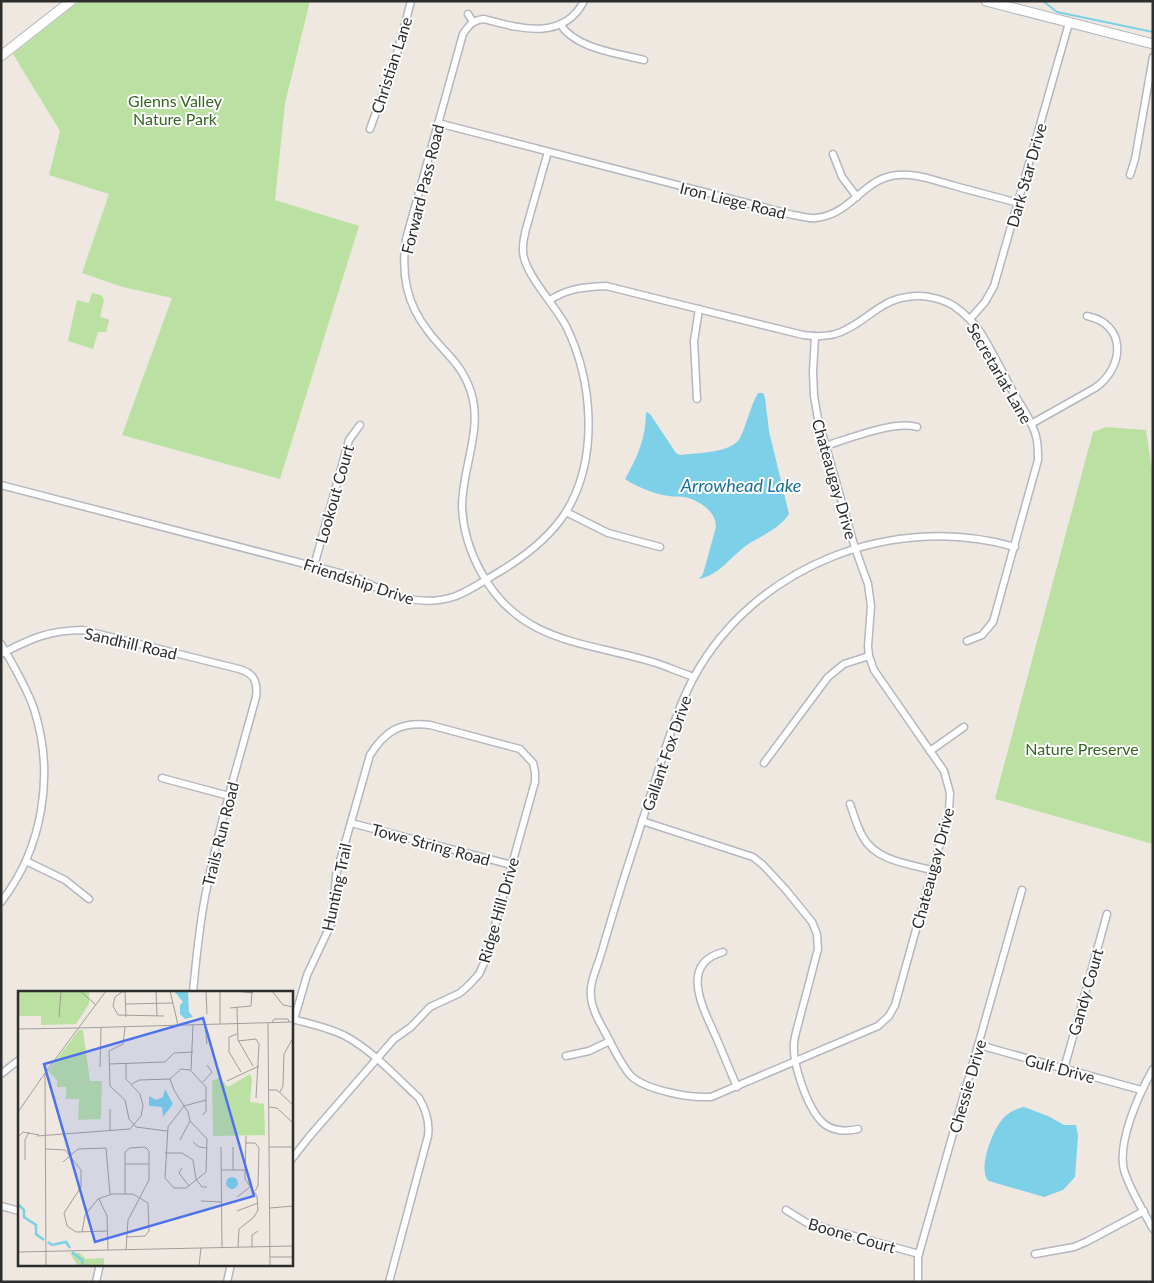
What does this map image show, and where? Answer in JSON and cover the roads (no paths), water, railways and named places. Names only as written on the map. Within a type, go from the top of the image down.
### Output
[{"type":"main road","points":[[1,56],[71,1]]},
{"type":"main road","points":[[986,1],[1153,44]]},
{"type":"street","name":"Christian Lane","points":[[370,129],[398,50],[411,1]]},
{"type":"street","points":[[468,14],[473,22],[484,19],[533,30],[560,24],[570,18],[584,1]]},
{"type":"street","name":"Forward Pass Road","points":[[473,22],[463,34],[406,239],[403,271],[407,291],[415,313],[428,332],[458,365],[472,395],[475,430],[464,478],[462,508],[468,543],[474,560],[485,580]]},
{"type":"street","name":"Dark Star Drive","points":[[970,319],[985,302],[994,286],[1069,23]]},
{"type":"street","points":[[560,24],[572,38],[582,44],[644,60]]},
{"type":"street","points":[[1130,175],[1135,159],[1153,56]]},
{"type":"street","name":"Iron Liege Road","points":[[438,123],[794,215],[814,218],[829,216],[845,208],[878,180],[892,176],[907,175],[1018,203]]},
{"type":"street","name":"Friendship Drive","points":[[1,485],[355,577],[386,593],[406,600],[424,602],[456,596],[513,564],[532,550],[553,529],[566,512],[583,470],[588,435],[585,381],[576,350],[565,325],[550,300],[528,270],[523,252],[524,236],[548,152]]},
{"type":"street","points":[[833,154],[842,177],[857,197]]},
{"type":"street","name":"Secretariat Lane","points":[[550,300],[568,290],[580,287],[606,286],[815,336],[836,334],[848,329],[882,305],[908,296],[937,299],[954,306],[970,319],[980,333],[1031,424],[1037,440],[1038,460],[993,622],[982,635],[967,640]]},
{"type":"street","points":[[698,399],[694,341],[699,309]]},
{"type":"street","points":[[1031,424],[1095,388],[1112,372],[1116,361],[1117,349],[1114,334],[1108,324],[1098,318],[1087,316]]},
{"type":"street","name":"Chateaugay Drive","points":[[610,1041],[631,1076],[646,1086],[695,1098],[711,1097],[878,1026],[890,1016],[895,1004],[949,811],[950,793],[944,771],[874,670],[869,656],[870,595],[818,419],[814,396],[815,336]]},
{"type":"street","name":"Lookout Court","points":[[314,566],[349,440],[360,425]]},
{"type":"street","points":[[825,446],[893,426],[912,425],[917,427]]},
{"type":"street","points":[[566,512],[586,524],[660,547]]},
{"type":"street","name":"Gallant Fox Drive","points":[[610,1041],[593,1007],[590,988],[675,717],[694,678],[707,656],[724,634],[762,597],[779,585],[806,568],[855,548],[896,539],[934,536],[986,540],[1015,547]]},
{"type":"street","points":[[485,580],[508,607],[528,624],[547,633],[569,641],[658,663],[694,678]]},
{"type":"street","name":"Sandhill Road","points":[[4,653],[42,634],[65,630],[82,630],[245,671],[255,679]]},
{"type":"street","points":[[1,644],[4,653],[22,681],[34,709],[40,735],[44,777],[42,810],[36,836],[12,889],[1,902]]},
{"type":"street","points":[[764,764],[828,677],[844,664],[869,656]]},
{"type":"street","name":"Trails Run Road","points":[[193,991],[204,898],[214,852],[256,697],[255,679]]},
{"type":"street","name":"Ridge Hill Drive","points":[[292,1159],[308,1137],[394,1039],[411,1027],[430,1006],[460,993],[479,974],[485,961],[535,782],[536,772],[532,762],[520,749],[430,725],[408,724],[391,731]]},
{"type":"street","points":[[930,751],[964,727]]},
{"type":"street","name":"Hunting Trail","points":[[293,1019],[307,975],[332,922],[336,875],[370,755],[378,742],[391,731]]},
{"type":"street","points":[[162,778],[229,796]]},
{"type":"street","points":[[850,804],[863,838],[874,851],[888,858],[932,870]]},
{"type":"street","points":[[642,821],[753,857],[786,890],[812,922],[817,934],[818,949],[794,1041],[795,1062],[814,1110],[822,1122],[829,1128],[838,1130],[851,1131],[858,1129]]},
{"type":"street","name":"Towe String Road","points":[[351,823],[512,865]]},
{"type":"street","points":[[26,861],[65,880],[89,899]]},
{"type":"street","name":"Chessie Drive","points":[[918,1282],[917,1264],[919,1254],[1022,890]]},
{"type":"street","name":"Gandy Court","points":[[1064,1070],[1107,914]]},
{"type":"street","points":[[723,952],[708,959],[699,970],[697,984],[700,1002],[737,1087]]},
{"type":"street","points":[[293,1019],[333,1030],[347,1036],[419,1098],[425,1109],[429,1130],[389,1282]]},
{"type":"street","points":[[566,1056],[589,1051],[610,1041]]},
{"type":"street","name":"Gulf Drive","points":[[979,1045],[1141,1090]]},
{"type":"street","points":[[1,1074],[18,1061]]},
{"type":"street","points":[[1153,1069],[1141,1090],[1122,1160],[1125,1173],[1153,1229]]},
{"type":"street","points":[[1,1206],[18,1211]]},
{"type":"street","name":"Boone Court","points":[[786,1210],[807,1223],[919,1254]]},
{"type":"street","points":[[1035,1254],[1074,1247],[1144,1211]]},
{"type":"street","points":[[96,1282],[100,1266]]},
{"type":"street","points":[[227,1282],[231,1266]]},
{"type":"water","name":"Arrowhead Lake","points":[[758,393],[763,393],[765,398],[769,431],[789,514],[785,520],[770,532],[741,549],[713,574],[699,579],[703,574],[716,527],[710,511],[690,498],[657,494],[625,479],[640,447],[647,412],[676,453],[680,455],[713,451],[730,447],[740,438]]},
{"type":"water","points":[[1024,1107],[1048,1116],[1064,1125],[1076,1125],[1078,1136],[1075,1177],[1063,1190],[1044,1197],[989,1181],[986,1176],[985,1161],[987,1151],[997,1126],[1003,1118],[1014,1110]]},
{"type":"waterway","points":[[1043,1],[1057,12],[1153,32]]},
{"type":"park label","name":"Glenns Valley Nature Park","points":[[175,109]]},
{"type":"park label","name":"Nature Preserve","points":[[1082,748]]}]
